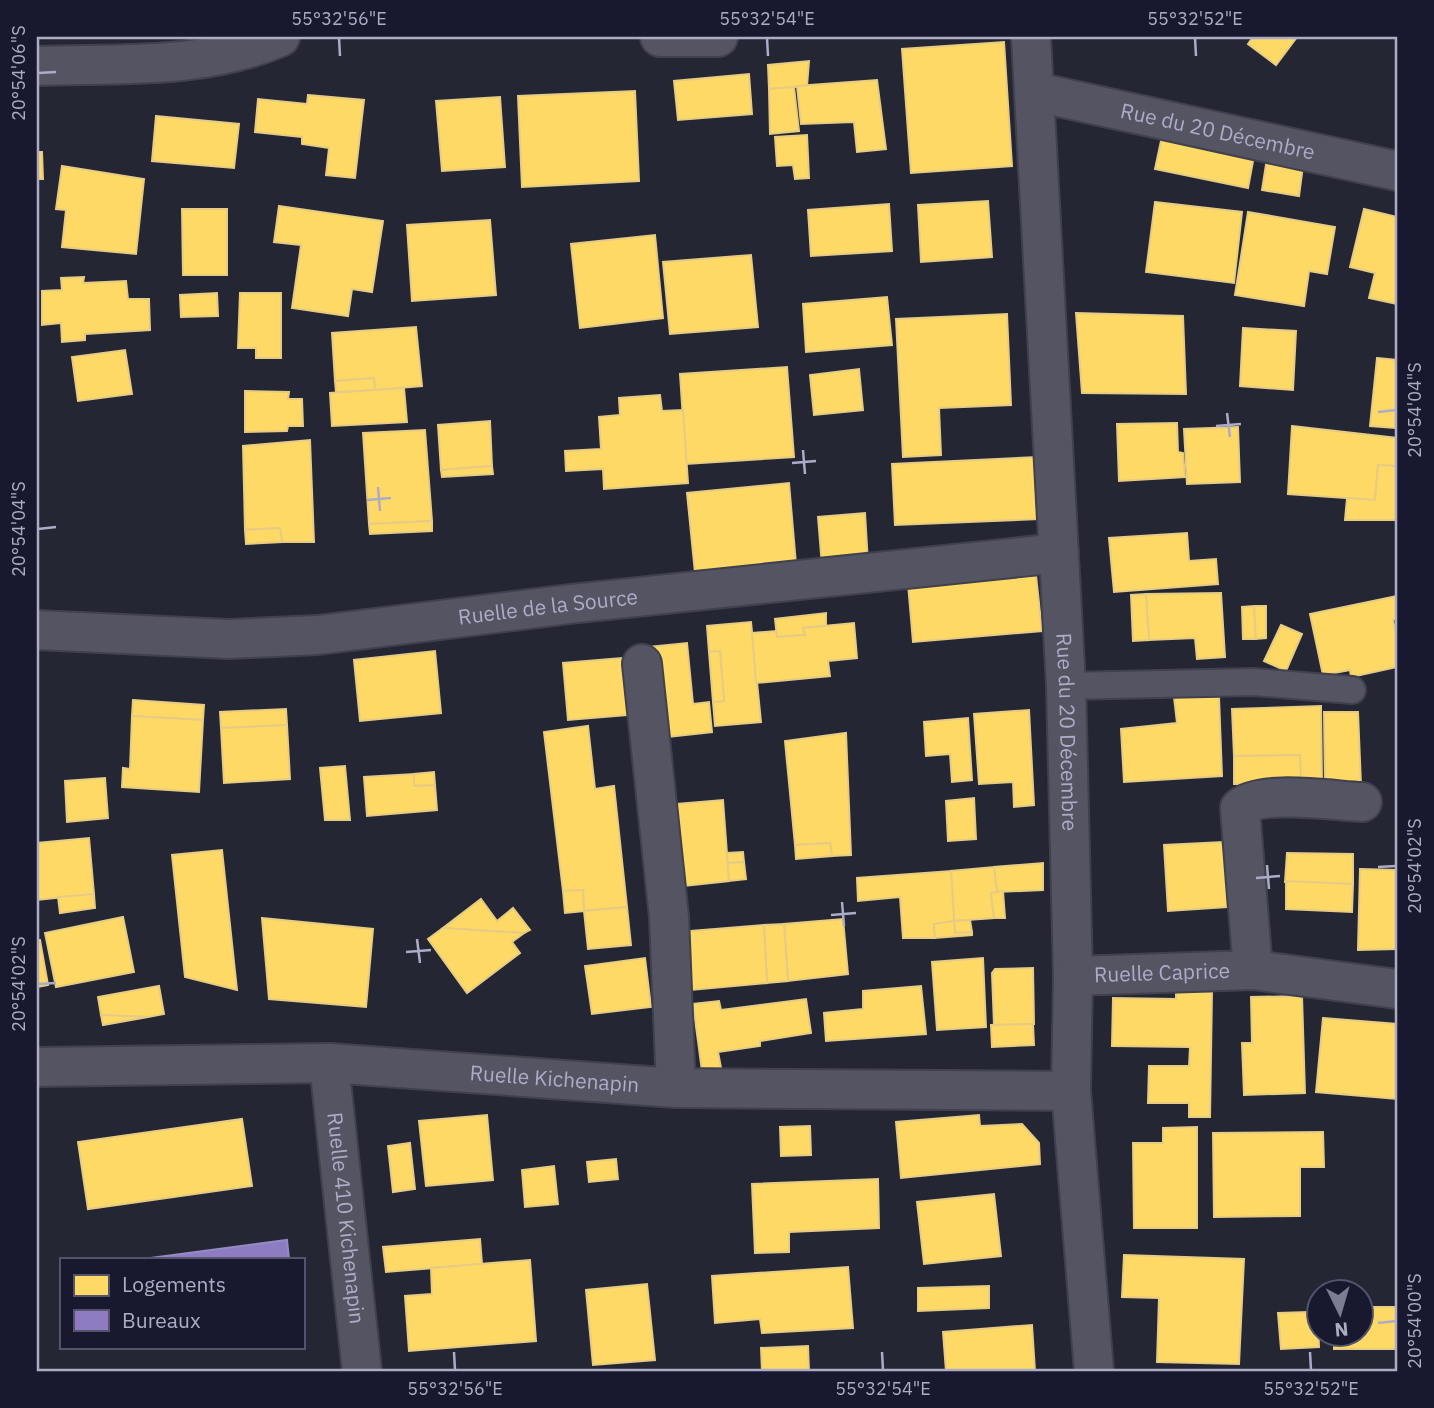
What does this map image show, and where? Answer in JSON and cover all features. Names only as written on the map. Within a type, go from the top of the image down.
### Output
[{"type":"street","points":[[37,66],[193,61],[247,51],[280,37]]},
{"type":"street","points":[[660,37],[718,37]]},
{"type":"street","name":"Rue du 20 Décembre","points":[[1031,37],[1066,686],[1073,976],[1071,1091],[1094,1371]]},
{"type":"street","name":"Rue du 20 Décembre","points":[[1036,92],[1397,171]]},
{"type":"street","name":"Ruelle de la Source","points":[[37,630],[229,639],[318,635],[570,604],[1059,553]]},
{"type":"street","points":[[642,664],[669,917],[676,1088]]},
{"type":"street","name":"Ruelle Caprice","points":[[1253,970],[1240,808],[1247,802],[1267,798],[1362,802]]},
{"type":"street","name":"Ruelle Caprice","points":[[1073,976],[1253,970],[1397,989]]},
{"type":"street","name":"Ruelle Kichenapin","points":[[37,1067],[329,1063],[676,1088],[1071,1091]]},
{"type":"street","name":"Ruelle 410 Kichenapin","points":[[329,1063],[362,1371]]},
{"type":"lane","points":[[1066,686],[1254,682],[1352,690]]},
{"type":"building: Logements","points":[[1253,37],[1297,37],[1276,65],[1248,44]]},
{"type":"building: Logements","points":[[1004,42],[1012,166],[911,173],[902,49]]},
{"type":"building: Logements","points":[[809,61],[807,86],[769,89],[768,65]]},
{"type":"building: Logements","points":[[749,74],[752,114],[678,120],[674,81]]},
{"type":"building: Logements","points":[[877,80],[886,149],[857,152],[854,122],[801,124],[797,86]]},
{"type":"building: Logements","points":[[794,87],[799,131],[770,134],[769,89]]},
{"type":"building: Logements","points":[[635,91],[639,181],[522,187],[518,96]]},
{"type":"building: Logements","points":[[308,95],[364,100],[355,178],[326,175],[329,148],[302,144],[302,137],[255,132],[258,99],[307,104]]},
{"type":"building: Logements","points":[[500,97],[505,167],[442,171],[436,101]]},
{"type":"building: Logements","points":[[156,116],[239,124],[234,168],[152,161]]},
{"type":"building: Logements","points":[[1164,127],[1256,145],[1248,188],[1155,169]]},
{"type":"building: Logements","points":[[807,135],[809,178],[795,179],[793,165],[777,166],[775,137]]},
{"type":"building: Logements","points":[[37,152],[42,152],[43,179],[37,179]]},
{"type":"building: Logements","points":[[1268,152],[1304,158],[1299,196],[1262,190]]},
{"type":"building: Logements","points":[[62,166],[144,179],[136,254],[62,247],[66,210],[56,209]]},
{"type":"building: Logements","points":[[988,201],[992,257],[921,262],[918,205]]},
{"type":"building: Logements","points":[[1155,202],[1242,212],[1234,283],[1146,272]]},
{"type":"building: Logements","points":[[889,204],[892,251],[811,256],[808,210]]},
{"type":"building: Logements","points":[[279,206],[383,221],[372,292],[352,289],[348,316],[292,308],[301,245],[274,242]]},
{"type":"building: Logements","points":[[182,209],[227,209],[227,275],[183,275]]},
{"type":"building: Logements","points":[[1364,209],[1397,217],[1397,304],[1369,298],[1375,273],[1350,267]]},
{"type":"building: Logements","points":[[1248,212],[1335,227],[1327,274],[1309,271],[1304,306],[1235,295]]},
{"type":"building: Logements","points":[[490,220],[496,295],[412,301],[407,225]]},
{"type":"building: Logements","points":[[655,235],[663,318],[580,328],[571,244]]},
{"type":"building: Logements","points":[[751,255],[758,327],[670,334],[663,262]]},
{"type":"building: Logements","points":[[84,277],[83,283],[126,281],[128,299],[149,299],[150,330],[85,334],[85,340],[62,342],[61,323],[42,325],[42,291],[62,290],[61,278]]},
{"type":"building: Logements","points":[[217,293],[218,316],[181,317],[180,295]]},
{"type":"building: Logements","points":[[240,293],[281,293],[281,358],[256,358],[256,348],[238,348]]},
{"type":"building: Logements","points":[[887,297],[892,345],[806,352],[803,304]]},
{"type":"building: Logements","points":[[1076,313],[1183,316],[1186,394],[1082,393]]},
{"type":"building: Logements","points":[[1007,314],[1011,405],[939,408],[941,455],[903,457],[896,319]]},
{"type":"building: Logements","points":[[416,327],[422,386],[375,390],[374,378],[335,381],[332,333]]},
{"type":"building: Logements","points":[[1243,328],[1296,331],[1293,390],[1240,386]]},
{"type":"building: Logements","points":[[125,350],[132,394],[78,401],[72,357]]},
{"type":"building: Logements","points":[[1377,358],[1397,360],[1395,428],[1370,426]]},
{"type":"building: Logements","points":[[787,367],[794,457],[686,464],[680,374]]},
{"type":"building: Logements","points":[[859,369],[863,410],[814,415],[810,375]]},
{"type":"building: Logements","points":[[374,378],[375,390],[336,392],[335,381]]},
{"type":"building: Logements","points":[[404,388],[407,422],[332,426],[330,393]]},
{"type":"building: Logements","points":[[245,391],[289,392],[288,399],[302,399],[303,426],[288,426],[287,431],[245,432]]},
{"type":"building: Logements","points":[[660,395],[662,411],[683,410],[688,483],[604,489],[603,469],[566,471],[565,451],[601,449],[599,417],[620,415],[619,398]]},
{"type":"building: Logements","points":[[490,421],[492,466],[441,470],[438,425]]},
{"type":"building: Logements","points":[[1177,423],[1178,452],[1183,453],[1185,477],[1119,481],[1117,424]]},
{"type":"building: Logements","points":[[1292,426],[1397,438],[1397,466],[1378,465],[1375,500],[1288,494]]},
{"type":"building: Logements","points":[[1238,427],[1240,482],[1187,484],[1184,429]]},
{"type":"building: Logements","points":[[425,430],[432,521],[369,524],[363,433]]},
{"type":"building: Logements","points":[[310,440],[314,542],[282,542],[280,528],[245,530],[243,446]]},
{"type":"building: Logements","points":[[1037,457],[1039,519],[895,525],[892,464]]},
{"type":"building: Logements","points":[[1378,465],[1397,466],[1397,520],[1345,520],[1347,498],[1375,500]]},
{"type":"building: Logements","points":[[492,466],[493,474],[442,477],[441,470]]},
{"type":"building: Logements","points":[[789,483],[796,564],[695,573],[687,493]]},
{"type":"building: Logements","points":[[865,513],[868,563],[822,566],[818,517]]},
{"type":"building: Logements","points":[[432,521],[432,531],[370,534],[369,524]]},
{"type":"building: Logements","points":[[280,528],[282,542],[246,544],[245,530]]},
{"type":"building: Logements","points":[[1187,533],[1189,561],[1216,559],[1218,584],[1114,592],[1109,538]]},
{"type":"building: Logements","points":[[1036,575],[1042,631],[913,642],[908,584]]},
{"type":"building: Logements","points":[[1221,593],[1225,657],[1197,659],[1195,638],[1149,640],[1146,594]]},
{"type":"building: Logements","points":[[1146,594],[1149,640],[1133,641],[1131,595]]},
{"type":"building: Logements","points":[[1397,596],[1397,619],[1393,620],[1397,639],[1397,667],[1351,677],[1350,670],[1323,675],[1310,614]]},
{"type":"building: Logements","points":[[1254,606],[1256,639],[1243,639],[1242,607]]},
{"type":"building: Logements","points":[[1254,606],[1266,606],[1266,638],[1256,639]]},
{"type":"building: Logements","points":[[826,613],[826,626],[803,628],[805,635],[777,637],[775,619]]},
{"type":"building: Logements","points":[[751,622],[761,722],[715,726],[713,702],[724,701],[720,651],[709,652],[707,626]]},
{"type":"building: Logements","points":[[854,623],[857,658],[828,661],[830,676],[756,683],[752,633],[776,631],[777,637],[805,635],[803,628]]},
{"type":"building: Logements","points":[[1281,625],[1302,634],[1286,671],[1264,661]]},
{"type":"building: Logements","points":[[687,643],[693,704],[709,702],[712,732],[659,738],[649,647]]},
{"type":"building: Logements","points":[[435,651],[441,713],[360,721],[354,660]]},
{"type":"building: Logements","points":[[720,651],[724,701],[713,702],[709,652]]},
{"type":"building: Logements","points":[[634,657],[639,714],[568,720],[563,663]]},
{"type":"building: Logements","points":[[1174,697],[1219,697],[1222,776],[1124,782],[1121,729],[1177,723]]},
{"type":"building: Logements","points":[[133,700],[204,705],[203,720],[132,716]]},
{"type":"building: Logements","points":[[1321,706],[1322,783],[1301,784],[1300,755],[1234,756],[1232,709]]},
{"type":"building: Logements","points":[[286,709],[287,725],[221,728],[220,712]]},
{"type":"building: Logements","points":[[1029,710],[1034,805],[1014,807],[1013,782],[979,784],[974,714]]},
{"type":"building: Logements","points":[[1324,712],[1358,712],[1361,785],[1325,785]]},
{"type":"building: Logements","points":[[132,716],[203,720],[199,792],[122,787],[123,768],[130,769]]},
{"type":"building: Logements","points":[[968,718],[972,780],[952,782],[950,754],[926,756],[924,722]]},
{"type":"building: Logements","points":[[287,725],[290,779],[224,783],[221,728]]},
{"type":"building: Logements","points":[[588,726],[595,789],[614,786],[627,907],[584,911],[583,890],[563,891],[544,732]]},
{"type":"building: Logements","points":[[846,733],[851,855],[832,856],[830,843],[795,845],[785,741]]},
{"type":"building: Logements","points":[[1300,755],[1301,784],[1234,784],[1234,756]]},
{"type":"building: Logements","points":[[345,766],[350,820],[325,820],[320,768]]},
{"type":"building: Logements","points":[[434,772],[435,785],[414,786],[414,774]]},
{"type":"building: Logements","points":[[414,774],[414,786],[435,785],[437,810],[367,816],[364,777]]},
{"type":"building: Logements","points":[[105,778],[108,818],[67,822],[65,781]]},
{"type":"building: Logements","points":[[974,798],[976,839],[948,841],[946,801]]},
{"type":"building: Logements","points":[[723,800],[729,881],[675,887],[665,805]]},
{"type":"building: Logements","points":[[89,838],[94,894],[37,900],[37,843]]},
{"type":"building: Logements","points":[[1223,842],[1227,907],[1168,911],[1164,845]]},
{"type":"building: Logements","points":[[830,843],[832,856],[796,859],[795,845]]},
{"type":"building: Logements","points":[[222,850],[237,990],[185,977],[172,855]]},
{"type":"building: Logements","points":[[743,852],[744,862],[728,863],[727,853]]},
{"type":"building: Logements","points":[[1287,853],[1353,854],[1353,884],[1285,882]]},
{"type":"building: Logements","points":[[744,862],[746,879],[729,881],[728,863]]},
{"type":"building: Logements","points":[[1043,863],[1043,890],[997,892],[994,867]]},
{"type":"building: Logements","points":[[994,867],[997,892],[991,893],[994,918],[954,921],[951,871]]},
{"type":"building: Logements","points":[[1360,869],[1397,870],[1397,949],[1358,950]]},
{"type":"building: Logements","points":[[951,871],[954,921],[934,924],[935,938],[903,938],[900,897],[858,901],[857,878]]},
{"type":"building: Logements","points":[[1286,881],[1353,884],[1352,912],[1286,909]]},
{"type":"building: Logements","points":[[583,890],[584,911],[565,913],[563,891]]},
{"type":"building: Logements","points":[[1003,891],[1005,918],[994,918],[991,893]]},
{"type":"building: Logements","points":[[94,894],[95,908],[60,913],[58,897]]},
{"type":"building: Logements","points":[[481,899],[497,921],[513,908],[530,930],[524,933],[443,928]]},
{"type":"building: Logements","points":[[627,907],[631,945],[588,949],[584,911]]},
{"type":"building: Logements","points":[[123,917],[134,972],[56,987],[45,933]]},
{"type":"building: Logements","points":[[262,918],[373,929],[366,1007],[269,999]]},
{"type":"building: Logements","points":[[843,919],[848,974],[788,981],[784,924]]},
{"type":"building: Logements","points":[[970,920],[972,932],[955,933],[954,921]]},
{"type":"building: Logements","points":[[954,921],[955,933],[972,932],[972,935],[935,938],[934,924]]},
{"type":"building: Logements","points":[[784,924],[788,981],[767,983],[764,925]]},
{"type":"building: Logements","points":[[764,925],[767,983],[680,991],[679,932]]},
{"type":"building: Logements","points":[[443,928],[524,933],[512,942],[520,953],[467,993],[428,939]]},
{"type":"building: Logements","points":[[37,940],[40,940],[48,985],[37,987]]},
{"type":"building: Logements","points":[[645,958],[651,1007],[592,1014],[585,966]]},
{"type":"building: Logements","points":[[983,958],[986,1027],[937,1030],[932,962]]},
{"type":"building: Logements","points":[[1033,968],[1034,1024],[994,1025],[992,973],[995,969]]},
{"type":"building: Logements","points":[[159,986],[164,1014],[148,1017],[101,1015],[98,997]]},
{"type":"building: Logements","points":[[921,986],[926,1034],[826,1041],[824,1013],[863,1009],[863,991]]},
{"type":"building: Logements","points":[[1176,992],[1212,992],[1210,1117],[1189,1117],[1189,1103],[1148,1103],[1149,1066],[1189,1066],[1190,1047],[1112,1046],[1113,998],[1176,999]]},
{"type":"building: Logements","points":[[1302,996],[1305,1093],[1244,1095],[1242,1043],[1252,1043],[1251,997]]},
{"type":"building: Logements","points":[[806,999],[811,1033],[760,1041],[760,1046],[718,1052],[721,1068],[702,1071],[693,1004],[719,1001],[721,1010]]},
{"type":"building: Logements","points":[[101,1015],[148,1017],[103,1025]]},
{"type":"building: Logements","points":[[1323,1018],[1397,1024],[1397,1099],[1316,1092]]},
{"type":"building: Logements","points":[[1033,1024],[1034,1045],[992,1047],[991,1025]]},
{"type":"building: Logements","points":[[487,1115],[493,1180],[426,1186],[419,1121]]},
{"type":"building: Logements","points":[[979,1115],[980,1126],[1022,1124],[1039,1143],[1040,1164],[901,1178],[896,1122]]},
{"type":"building: Logements","points":[[242,1119],[252,1186],[88,1209],[78,1142]]},
{"type":"building: Logements","points":[[810,1126],[811,1155],[781,1156],[780,1127]]},
{"type":"building: Logements","points":[[1197,1127],[1197,1228],[1134,1228],[1133,1143],[1163,1143],[1163,1128]]},
{"type":"building: Logements","points":[[1323,1132],[1324,1167],[1300,1167],[1300,1216],[1214,1217],[1213,1133]]},
{"type":"building: Logements","points":[[410,1143],[415,1189],[393,1192],[388,1146]]},
{"type":"building: Logements","points":[[616,1159],[618,1179],[589,1182],[587,1162]]},
{"type":"building: Logements","points":[[554,1166],[558,1204],[525,1207],[522,1170]]},
{"type":"building: Logements","points":[[878,1179],[879,1228],[789,1232],[789,1252],[755,1253],[752,1184]]},
{"type":"building: Logements","points":[[994,1194],[1001,1256],[924,1264],[917,1202]]},
{"type":"building: Logements","points":[[480,1239],[482,1264],[386,1272],[383,1247]]},
{"type":"building: Logements","points":[[1124,1255],[1244,1259],[1239,1364],[1157,1362],[1159,1298],[1122,1297]]},
{"type":"building: Logements","points":[[530,1260],[536,1341],[409,1351],[405,1296],[432,1294],[431,1268]]},
{"type":"building: Logements","points":[[848,1267],[853,1328],[762,1333],[760,1319],[715,1323],[712,1276]]},
{"type":"building: Logements","points":[[647,1284],[655,1360],[593,1365],[586,1290]]},
{"type":"building: Logements","points":[[989,1286],[989,1308],[918,1311],[918,1288]]},
{"type":"building: Logements","points":[[1374,1307],[1397,1307],[1397,1349],[1334,1349],[1374,1348]]},
{"type":"building: Logements","points":[[1304,1312],[1304,1348],[1281,1349],[1278,1313]]},
{"type":"building: Logements","points":[[1032,1325],[1035,1371],[946,1371],[943,1332]]},
{"type":"building: Logements","points":[[808,1346],[809,1371],[762,1371],[761,1348]]},
{"type":"building: Bureaux","points":[[287,1240],[289,1258],[151,1258]]}]
